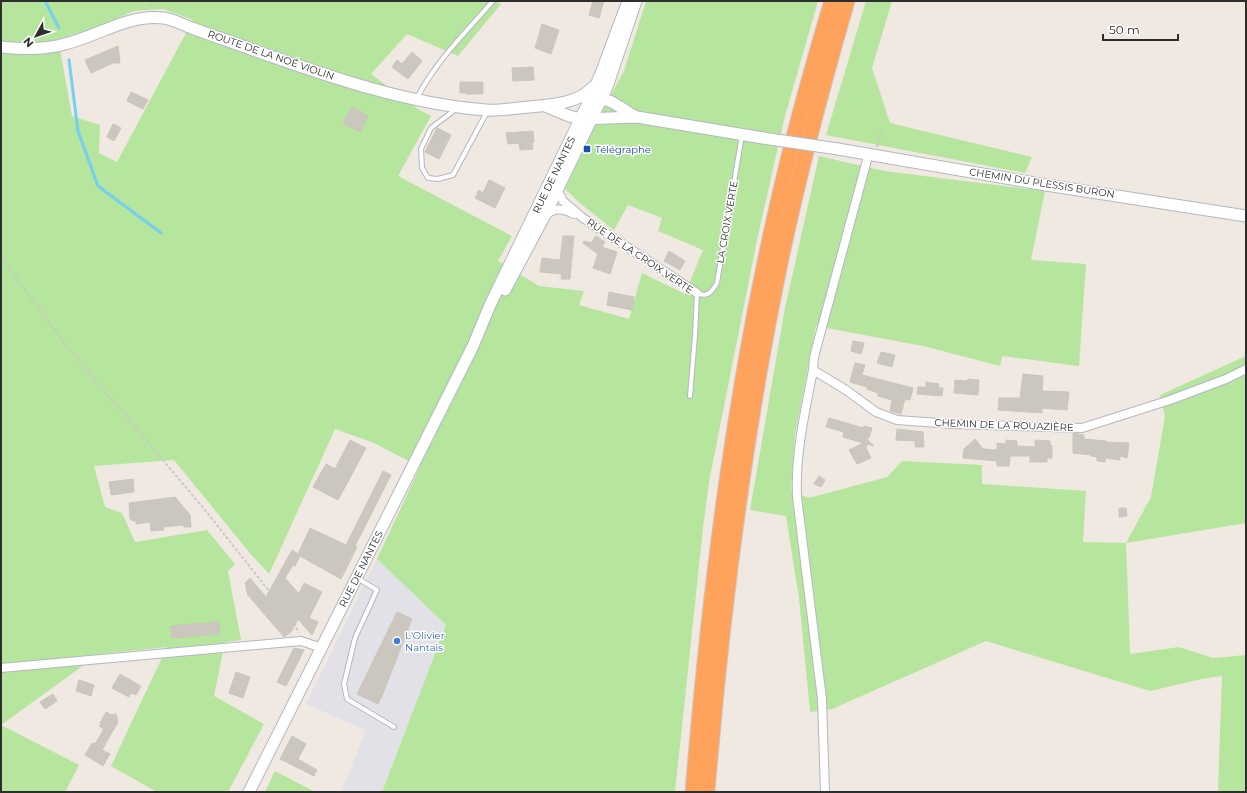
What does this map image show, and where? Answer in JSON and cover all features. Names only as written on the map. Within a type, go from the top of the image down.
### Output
[{"type":"highway","points":[[693,792],[708,631],[730,460],[746,364],[763,273],[785,175],[799,118],[832,1]]},
{"type":"highway","points":[[707,792],[719,662],[732,554],[761,363],[775,288],[792,213],[822,92],[847,1]]},
{"type":"street","points":[[602,85],[616,35],[628,1]]},
{"type":"street","points":[[555,193],[573,147],[625,38],[636,1]]},
{"type":"street","name":"ROUTE DE LA NOÉ VIOLIN","points":[[1,47],[45,49],[67,44],[126,22],[145,18],[164,18],[354,83],[415,100],[488,110],[545,106],[582,96],[602,85]]},
{"type":"street","points":[[565,207],[556,206],[555,193],[558,177],[574,141],[591,109],[613,53],[616,35]]},
{"type":"street","points":[[602,85],[613,98],[620,113]]},
{"type":"street","name":"ROUTE DE LA NOÉ VIOLIN","points":[[565,101],[591,109]]},
{"type":"street","points":[[591,109],[610,101],[620,113]]},
{"type":"street","name":"ROUTE DE LA NOÉ VIOLIN","points":[[545,106],[561,112],[591,109]]},
{"type":"street","points":[[591,109],[742,135]]},
{"type":"street","points":[[561,112],[569,125],[574,141]]},
{"type":"street","points":[[574,141],[596,126],[620,113]]},
{"type":"street","name":"CHEMIN DU PLESSIS BURON","points":[[742,135],[838,149],[1046,185],[1246,216]]},
{"type":"street","name":"RUE DE NANTES","points":[[541,213],[555,193],[574,141]]},
{"type":"street","name":"RUE DE NANTES","points":[[249,792],[473,346],[496,308],[574,141]]},
{"type":"street","points":[[825,792],[822,699],[797,497],[796,476],[798,449],[813,370],[815,350],[867,160],[871,155]]},
{"type":"street","points":[[555,193],[559,193],[565,207]]},
{"type":"street","points":[[541,213],[565,207]]},
{"type":"street","name":"RUE DE LA CROIX VERTE","points":[[565,207],[584,218],[697,294]]},
{"type":"street","name":"CHEMIN DE LA ROUAZIÈRE","points":[[813,370],[846,390],[876,412],[897,420],[953,424],[1082,428],[1170,400],[1219,382],[1246,369]]},
{"type":"street","points":[[1,668],[301,641],[322,648]]},
{"type":"lane","points":[[415,100],[422,87],[440,62],[493,1]]},
{"type":"lane","points":[[460,106],[431,128],[421,149],[422,168],[428,178],[438,179],[453,175],[488,110]]},
{"type":"lane","name":"LA CROIX VERTE","points":[[697,294],[708,294],[713,290],[717,283],[742,135]]},
{"type":"lane","points":[[690,396],[697,294]]},
{"type":"lane","points":[[357,578],[377,590],[355,638],[344,684],[347,699],[394,727]]},
{"type":"path","points":[[871,155],[881,130]]},
{"type":"path","points":[[1,256],[61,339],[205,510],[295,624],[301,641]]},
{"type":"shaded area","points":[[377,559],[446,625],[382,792],[341,792],[366,730],[306,704]]},
{"type":"green space","points":[[1,1],[495,1],[501,4],[458,56],[407,34],[371,74],[418,109],[431,116],[398,176],[512,236],[498,261],[539,286],[584,291],[579,305],[629,319],[642,273],[685,294],[703,250],[658,231],[662,218],[628,205],[614,230],[581,204],[565,189],[587,139],[624,71],[646,1],[818,1],[785,116],[757,240],[709,482],[675,792],[382,792],[446,625],[377,559],[420,467],[374,443],[335,429],[269,574],[249,552],[174,460],[94,466],[105,507],[122,513],[135,542],[207,530],[235,564],[228,571],[241,640],[225,642],[214,696],[264,724],[228,792],[157,792],[111,766],[167,647],[99,654],[1,725]],"holes":[[[163,9],[193,20],[117,162],[99,153],[100,125],[72,116],[58,39],[92,29],[134,11]]]},
{"type":"green space","points":[[866,1],[892,1],[872,68],[890,123],[1032,157],[1025,173],[826,135]]},
{"type":"green space","points":[[819,156],[884,171],[1045,191],[1031,260],[1086,264],[1079,366],[1002,356],[1000,366],[923,346],[816,326],[795,435],[791,491],[809,498],[887,477],[902,461],[982,465],[982,484],[1086,491],[1083,542],[1126,543],[1130,654],[1179,647],[1213,658],[1246,655],[1246,792],[1218,792],[1222,676],[1150,691],[986,641],[832,709],[810,712],[799,598],[786,516],[750,510],[785,308]]},
{"type":"green space","points":[[1246,356],[1246,523],[1126,543],[1151,497],[1165,416],[1160,395]]},
{"type":"green space","points":[[1,725],[79,765],[65,792],[1,792]]},
{"type":"green space","points":[[275,771],[315,792],[265,792]]},
{"type":"building","points":[[593,1],[604,1],[599,18],[589,15]]},
{"type":"building","points":[[542,24],[559,30],[551,54],[535,48]]},
{"type":"building","points":[[118,46],[120,63],[113,63],[91,73],[85,60]]},
{"type":"building","points":[[412,52],[422,61],[408,79],[392,67],[397,60],[402,64]]},
{"type":"building","points":[[533,67],[534,80],[513,81],[512,68]]},
{"type":"building","points":[[460,82],[483,82],[483,94],[460,93]]},
{"type":"building","points":[[131,92],[148,100],[143,109],[127,101]]},
{"type":"building","points":[[352,107],[368,116],[360,132],[343,123]]},
{"type":"building","points":[[113,124],[121,128],[114,141],[107,137]]},
{"type":"building","points":[[437,128],[451,135],[439,159],[425,152]]},
{"type":"building","points":[[533,131],[533,149],[520,150],[519,143],[508,144],[506,133]]},
{"type":"building","points":[[489,180],[505,188],[495,208],[475,198],[479,190],[483,193]]},
{"type":"building","points":[[563,236],[574,236],[570,279],[561,279],[562,274],[540,272],[542,258],[560,260]]},
{"type":"building","points":[[596,236],[605,242],[602,247],[617,252],[610,274],[593,268],[598,254],[583,243],[584,241],[591,243]]},
{"type":"building","points":[[669,251],[685,261],[680,270],[664,261]]},
{"type":"building","points":[[609,292],[634,297],[632,310],[607,305]]},
{"type":"building","points":[[853,341],[864,343],[861,354],[851,351]]},
{"type":"building","points":[[881,352],[895,355],[892,367],[877,363]]},
{"type":"building","points":[[855,363],[865,365],[862,375],[913,388],[910,400],[905,399],[901,414],[890,411],[892,400],[878,396],[878,393],[867,389],[867,387],[850,382]]},
{"type":"building","points":[[1023,374],[1043,376],[1042,391],[1069,392],[1067,410],[1042,408],[1042,413],[998,410],[999,398],[1020,398]]},
{"type":"building","points":[[968,379],[979,380],[978,395],[954,393],[955,380],[967,381]]},
{"type":"building","points":[[926,382],[939,384],[938,388],[943,388],[942,396],[917,394],[918,387],[926,387]]},
{"type":"building","points":[[829,418],[863,428],[864,426],[872,428],[869,438],[866,438],[874,446],[867,444],[866,448],[871,458],[857,464],[849,450],[863,443],[843,437],[844,432],[826,427]]},
{"type":"building","points":[[897,429],[923,432],[924,447],[915,447],[915,441],[896,440]]},
{"type":"building","points":[[1073,433],[1084,435],[1084,439],[1129,443],[1127,458],[1120,456],[1120,460],[1105,458],[1105,462],[1097,461],[1097,457],[1091,455],[1073,453]]},
{"type":"building","points":[[975,439],[983,449],[997,450],[997,443],[1006,444],[1006,440],[1017,441],[1017,446],[1035,447],[1035,440],[1050,441],[1050,445],[1052,446],[1052,458],[1047,458],[1047,462],[1030,462],[1030,456],[1010,456],[1009,466],[997,466],[997,461],[963,458],[964,449]]},
{"type":"building","points":[[350,440],[366,448],[338,500],[313,487],[326,464],[335,469]]},
{"type":"building","points":[[383,471],[391,475],[355,546],[357,547],[341,579],[300,556],[295,566],[293,565],[285,578],[299,594],[304,583],[322,592],[309,618],[318,622],[312,635],[298,619],[291,632],[284,637],[247,594],[245,583],[250,578],[266,597],[292,550],[298,554],[310,528],[346,545]]},
{"type":"building","points":[[819,476],[825,480],[821,487],[814,484]]},
{"type":"building","points":[[133,479],[134,492],[111,495],[109,482]]},
{"type":"building","points":[[175,497],[190,515],[191,527],[184,527],[183,525],[163,527],[164,530],[151,531],[150,522],[136,524],[136,520],[132,521],[132,519],[130,519],[129,503]]},
{"type":"building","points":[[1119,508],[1126,508],[1127,516],[1119,517]]},
{"type":"building","points":[[397,612],[412,619],[378,704],[357,694]]},
{"type":"building","points":[[219,622],[220,634],[172,638],[171,626]]},
{"type":"building","points":[[294,648],[304,650],[286,686],[277,682]]},
{"type":"building","points":[[236,672],[250,677],[243,698],[229,693]]},
{"type":"building","points":[[120,674],[141,686],[136,695],[131,693],[129,697],[112,688]]},
{"type":"building","points":[[79,680],[94,685],[91,696],[76,691]]},
{"type":"building","points":[[53,694],[57,701],[45,709],[40,702]]},
{"type":"building","points":[[106,712],[112,715],[116,714],[118,722],[102,750],[110,754],[103,766],[85,755],[92,743],[95,744],[104,729],[99,726]]},
{"type":"building","points":[[292,736],[306,744],[298,759],[317,770],[314,776],[280,759]]},
{"type":"waterway","points":[[45,1],[59,28]]},
{"type":"waterway","points":[[69,60],[78,131],[98,186],[161,233]]},
{"type":"place","name":"Télégraphe","points":[[587,149]]},
{"type":"place","name":"L'Olivier Nantais","points":[[397,641]]}]
